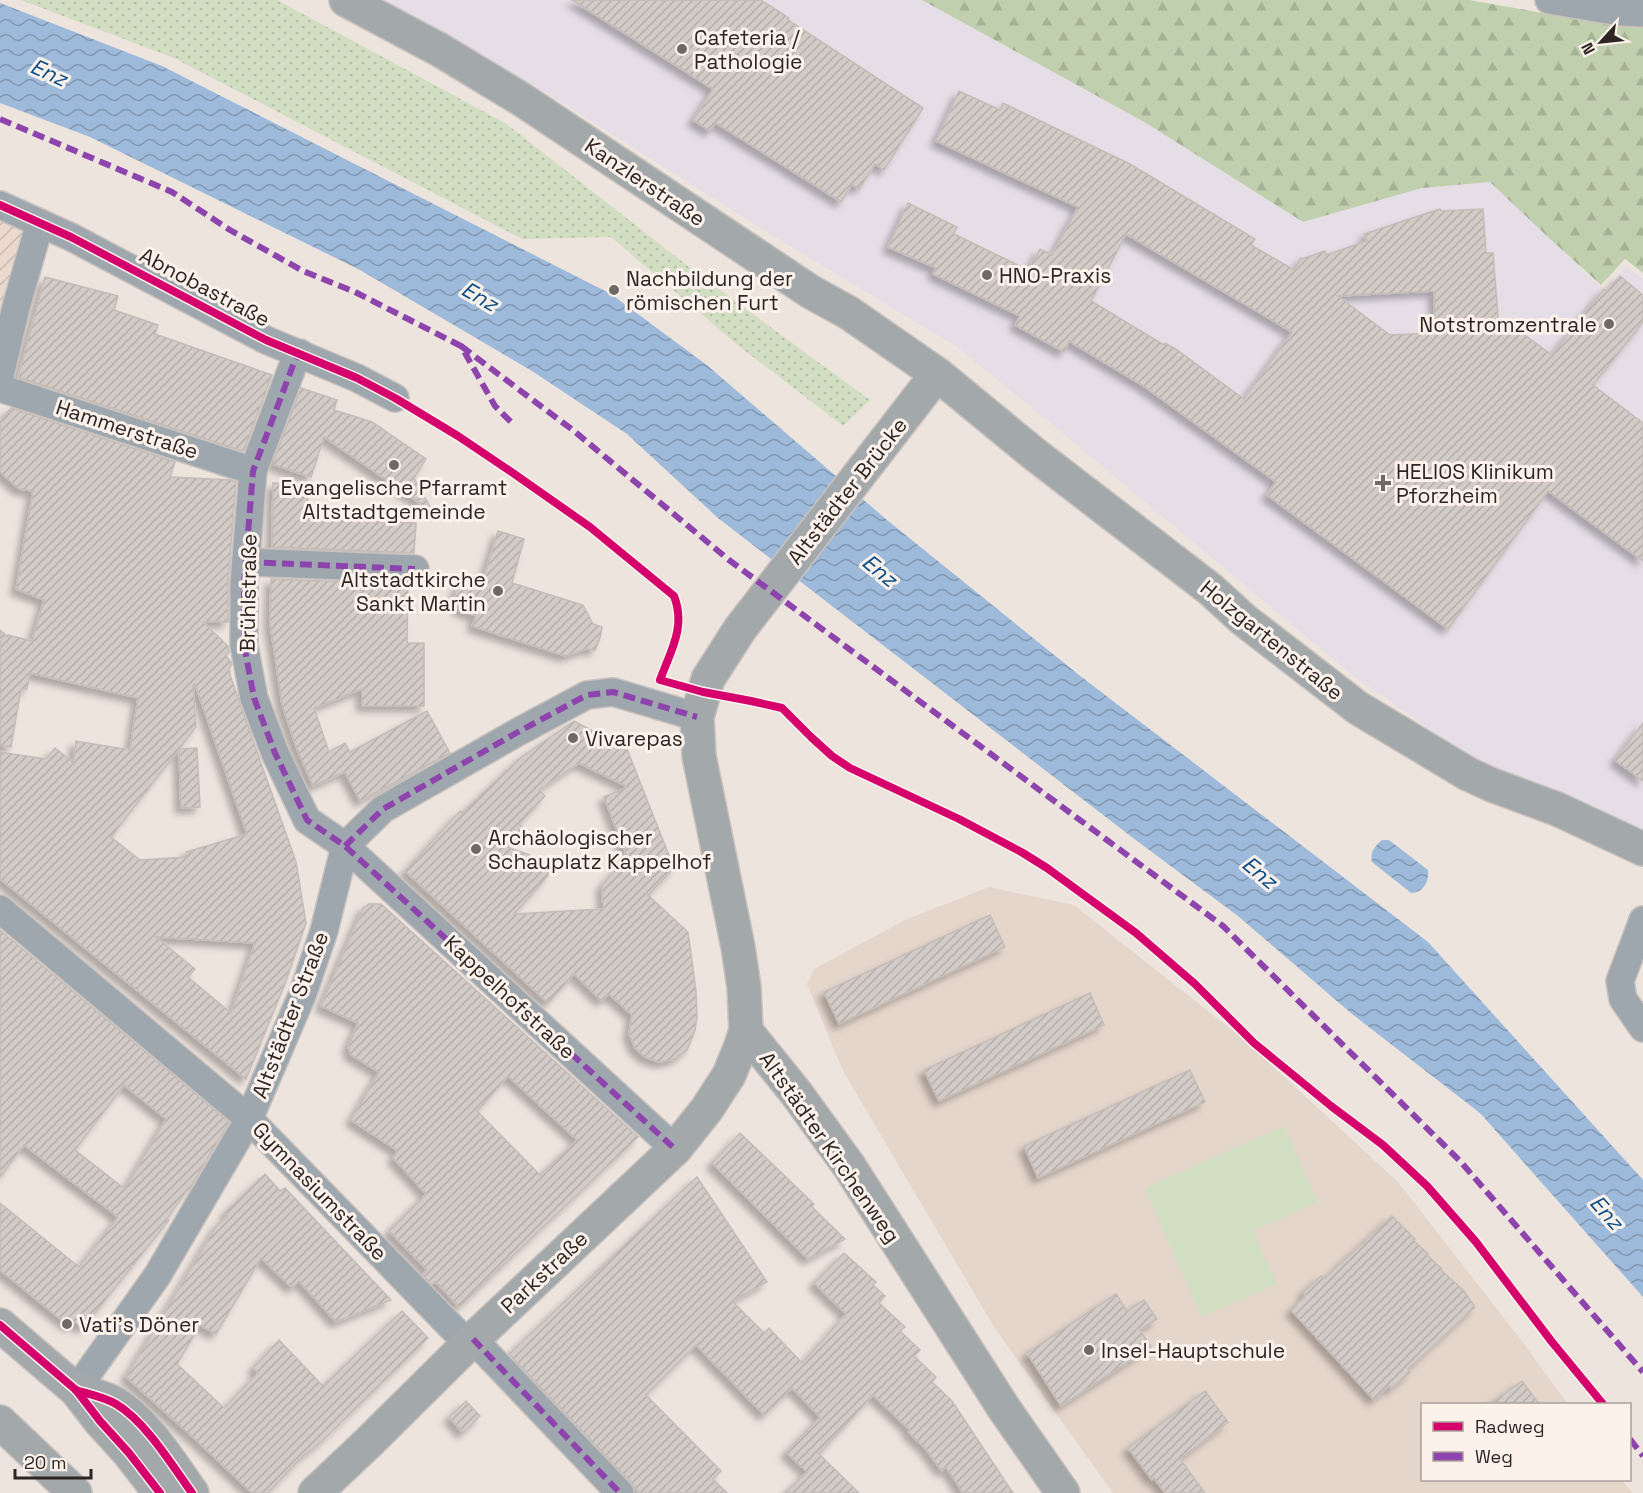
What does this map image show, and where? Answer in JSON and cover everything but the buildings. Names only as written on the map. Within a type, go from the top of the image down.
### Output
[{"type":"main road","name":"Kanzlerstraße","points":[[346,0],[440,50],[521,99],[812,292],[849,313],[937,374]]},
{"type":"main road","name":"Altstädter Brücke","points":[[784,573],[937,374]]},
{"type":"main road","name":"Holzgartenstraße","points":[[937,374],[1033,453],[1210,589],[1244,620],[1358,708],[1468,774],[1557,809],[1643,849]]},
{"type":"main road","name":"Altstädter Kirchenweg","points":[[784,573],[743,626],[708,678],[697,717],[699,756],[738,947],[744,987],[746,1031],[796,1093],[849,1166],[1005,1410],[1062,1493]]},
{"type":"main road","name":"Parkstraße","points":[[315,1493],[471,1341],[675,1149],[707,1109],[729,1075],[746,1031]]},
{"type":"main road","points":[[0,1325],[76,1390],[160,1493]]},
{"type":"main road","points":[[76,1390],[116,1403],[140,1423],[192,1493]]},
{"type":"main road","points":[[0,1422],[75,1493]]},
{"type":"street","points":[[1549,0],[1620,12],[1643,13]]},
{"type":"street","name":"Abnobastraße","points":[[0,205],[99,252],[266,340],[357,378],[395,398]]},
{"type":"street","points":[[0,376],[16,307],[40,223]]},
{"type":"street","name":"Brühlstraße","points":[[300,353],[295,360],[253,471],[244,584],[244,645],[254,698],[275,753],[307,820],[345,846]]},
{"type":"street","name":"Hammerstraße","points":[[0,388],[253,471]]},
{"type":"street","points":[[246,562],[415,569]]},
{"type":"street","points":[[345,846],[383,809],[587,695],[613,692],[697,717]]},
{"type":"street","name":"Altstädter Straße","points":[[76,1390],[157,1276],[249,1119],[303,993],[321,941],[345,846]]},
{"type":"street","name":"Kappelhofstraße","points":[[345,846],[675,1149]]},
{"type":"street","name":"Gymnasiumstraße","points":[[0,909],[249,1119],[620,1493]]},
{"type":"street","points":[[1643,920],[1620,981],[1623,999],[1643,1028]]},
{"type":"shaded area","name":"HELIOS Klinikum Pforzheim","points":[[375,0],[922,0],[1146,123],[1303,222],[1422,188],[1490,182],[1604,290],[1626,266],[1643,279],[1643,852],[1480,764],[1352,675],[957,347],[773,236],[529,82]]},
{"type":"shaded area","points":[[0,217],[28,229],[0,345]]},
{"type":"shaded area","points":[[989,887],[1074,905],[1242,1038],[1398,1182],[1567,1403],[1421,1403],[1421,1481],[1623,1481],[1632,1493],[1113,1493],[994,1327],[843,1071],[807,984],[814,969],[905,920]]},
{"type":"green space","points":[[21,0],[277,0],[505,123],[698,274],[870,400],[843,426],[740,347],[611,237],[522,239],[174,58]]},
{"type":"green space","points":[[922,0],[1469,0],[1623,27],[1643,26],[1643,273],[1625,259],[1601,285],[1490,182],[1422,188],[1303,222],[1146,123]]},
{"type":"green space","points":[[1284,1126],[1318,1202],[1253,1231],[1277,1284],[1201,1317],[1145,1188]]},
{"type":"water","name":"Enz","points":[[0,3],[162,66],[611,294],[708,366],[887,520],[1079,675],[1428,942],[1643,1180],[1643,1297],[1480,1113],[1352,1014],[1238,916],[1133,838],[718,518],[627,434],[532,371],[360,270],[90,137],[0,103]]},
{"type":"water","points":[[1382,840],[1389,840],[1428,870],[1428,879],[1419,891],[1411,893],[1372,862],[1373,850]]},
{"type":"marked path","points":[[0,119],[172,192],[230,230],[303,271],[355,292],[461,346],[495,406],[514,425]]},
{"type":"marked path","points":[[461,346],[574,431],[729,560],[1223,926],[1460,1161],[1643,1372]]},
{"type":"marked path","points":[[304,355],[300,353],[295,360],[253,471],[244,584],[244,645],[254,698],[275,753],[307,820],[345,846],[675,1149]]},
{"type":"marked path","points":[[246,562],[415,569]]},
{"type":"marked path","points":[[345,846],[383,809],[587,695],[613,692],[697,717]]},
{"type":"marked path","points":[[473,1339],[620,1493]]},
{"type":"marked path","points":[[1631,1440],[1643,1456]]},
{"type":"cycle path","points":[[0,205],[71,237],[266,340],[357,378],[458,436],[590,527],[674,596],[678,628],[660,680],[703,692],[782,708],[832,756],[850,768],[959,819],[1023,853],[1136,933],[1195,984],[1254,1043],[1383,1145],[1427,1186],[1476,1242],[1552,1342],[1602,1403]]},
{"type":"cycle path","points":[[0,1325],[76,1390],[160,1493]]},
{"type":"cycle path","points":[[76,1390],[106,1399],[127,1412],[148,1432],[192,1493]]},
{"type":"place","name":"Cafeteria / Pathologie","points":[[682,49]]},
{"type":"place","name":"HNO-Praxis","points":[[987,275]]},
{"type":"place","name":"Nachbildung der römischen Furt","points":[[614,290]]},
{"type":"place","name":"Notstromzentrale","points":[[1609,324]]},
{"type":"place","name":"Evangelische Pfarramt Altstadtgemeinde","points":[[394,465]]},
{"type":"place","name":"HELIOS Klinikum Pforzheim","points":[[1383,483]]},
{"type":"place","name":"Altstadtkirche Sankt Martin","points":[[498,591]]},
{"type":"place","name":"Vivarepas","points":[[573,738]]},
{"type":"place","name":"Archäologischer Schauplatz Kappelhof","points":[[476,849]]},
{"type":"place","name":"Vati's Döner","points":[[67,1324]]},
{"type":"place","name":"Insel-Hauptschule","points":[[1089,1350]]}]
